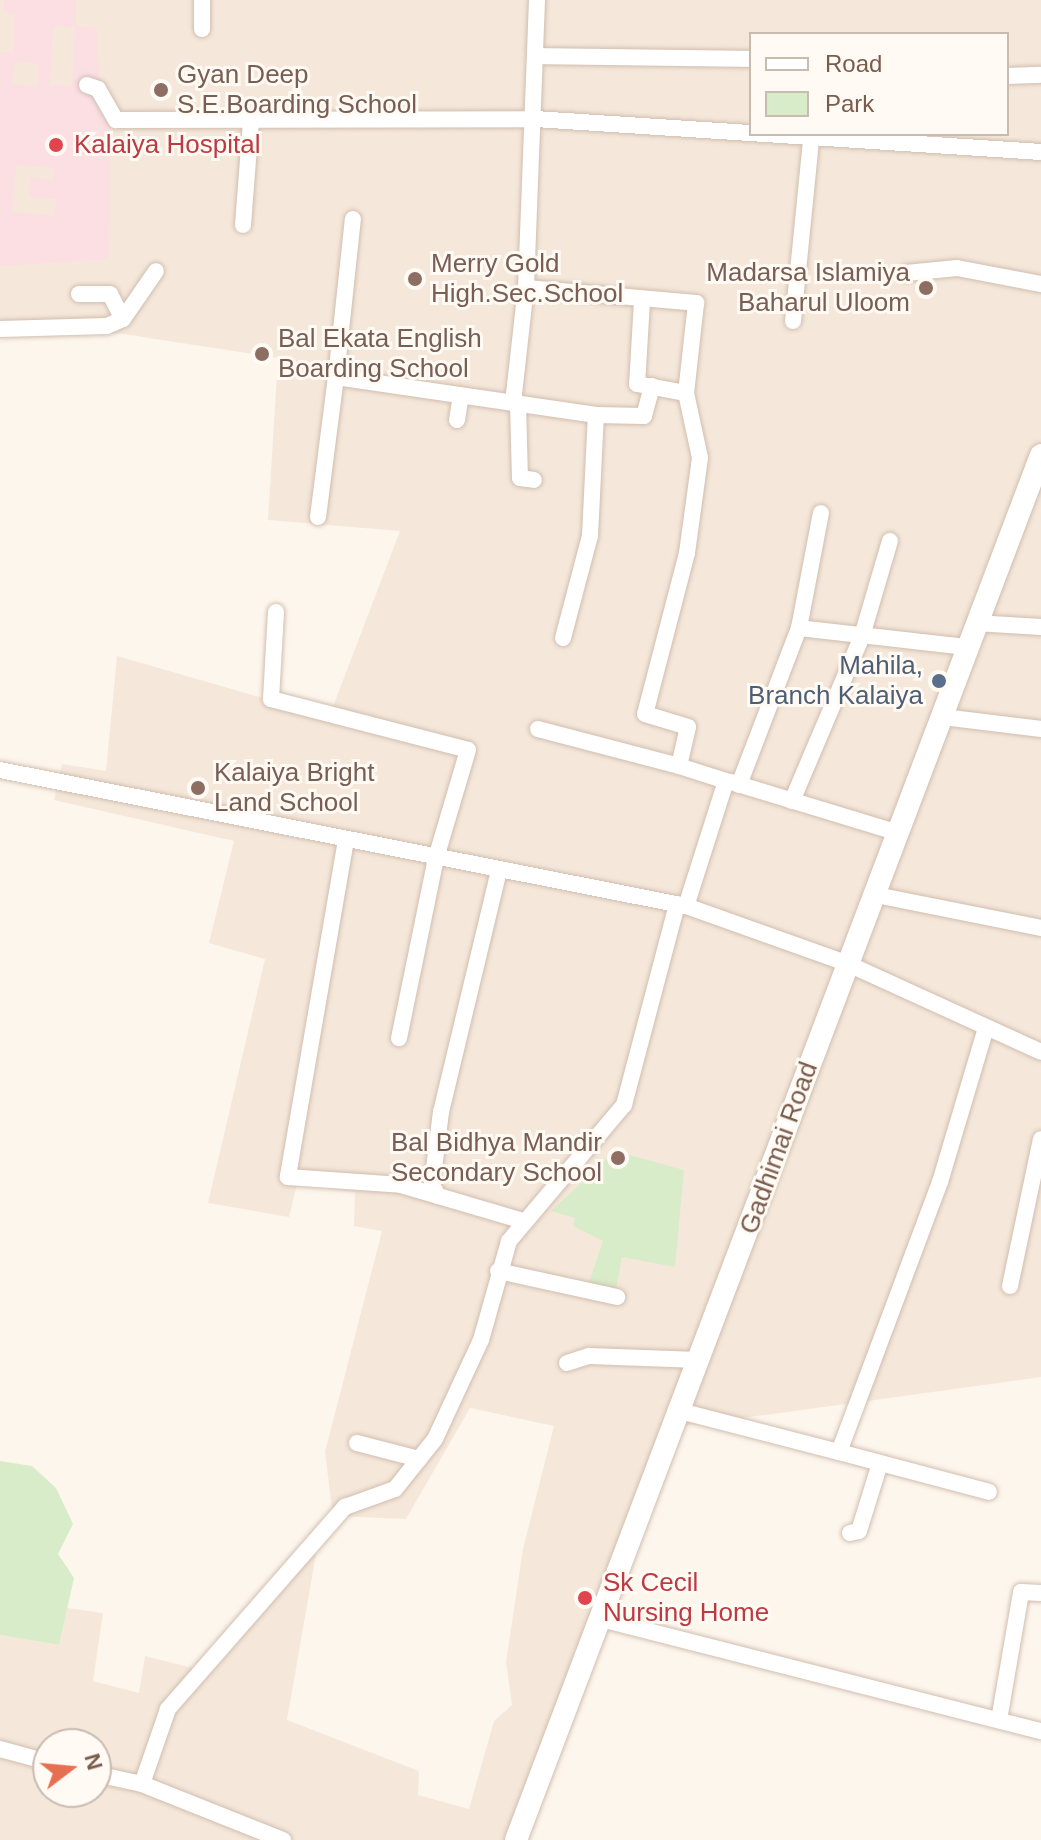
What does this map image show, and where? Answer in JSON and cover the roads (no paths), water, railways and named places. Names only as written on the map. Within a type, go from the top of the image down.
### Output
[{"type":"street","points":[[202,0],[202,29]]},
{"type":"street","points":[[534,480],[520,478],[516,403],[535,119],[537,0]]},
{"type":"street","points":[[538,56],[749,59]]},
{"type":"street","points":[[1009,76],[1041,75]]},
{"type":"street","points":[[87,85],[98,89],[116,120],[535,119],[749,135]]},
{"type":"street","points":[[243,225],[251,120]]},
{"type":"street","points":[[758,136],[1041,152]]},
{"type":"street","points":[[793,321],[811,140]]},
{"type":"street","points":[[318,517],[353,219]]},
{"type":"street","points":[[906,273],[957,268],[1041,284]]},
{"type":"street","points":[[0,329],[107,326],[123,319],[156,271]]},
{"type":"street","points":[[526,288],[642,301],[696,303],[686,393],[700,458],[687,553],[645,714],[688,727],[679,766]]},
{"type":"street","points":[[79,294],[110,294],[123,319]]},
{"type":"street","points":[[642,301],[637,384],[686,393]]},
{"type":"street","points":[[336,377],[596,415],[644,416],[652,386]]},
{"type":"street","points":[[457,420],[461,395]]},
{"type":"street","points":[[563,638],[590,536],[596,415]]},
{"type":"street","name":"Gadhimai Road","points":[[516,1840],[680,1411],[846,963],[876,895],[896,832],[943,717],[965,647],[1033,497],[1041,455]]},
{"type":"street","points":[[142,1784],[168,1709],[345,1507],[395,1489],[419,1459],[481,1340],[498,1271],[523,1221],[624,1105],[681,905],[799,628],[821,513]]},
{"type":"street","points":[[792,801],[862,636],[890,541]]},
{"type":"street","points":[[276,612],[271,699],[468,750],[436,858],[399,1038]]},
{"type":"street","points":[[975,623],[1041,627]]},
{"type":"street","points":[[799,628],[965,647]]},
{"type":"street","points":[[943,717],[1041,729]]},
{"type":"street","points":[[538,729],[679,766],[896,832]]},
{"type":"street","points":[[0,770],[681,905],[846,963],[985,1031],[1041,1052]]},
{"type":"street","points":[[346,840],[288,1177],[401,1185],[523,1221]]},
{"type":"street","points":[[438,1196],[432,1185],[441,1112],[499,871]]},
{"type":"street","points":[[876,895],[1041,928]]},
{"type":"street","points":[[839,1452],[940,1182],[985,1031]]},
{"type":"street","points":[[1010,1286],[1041,1139]]},
{"type":"street","points":[[498,1271],[617,1297]]},
{"type":"street","points":[[567,1363],[589,1356],[699,1360]]},
{"type":"street","points":[[680,1411],[989,1492]]},
{"type":"street","points":[[357,1443],[419,1459]]},
{"type":"street","points":[[850,1533],[859,1531],[880,1463]]},
{"type":"street","points":[[999,1720],[1021,1592],[1041,1593]]},
{"type":"street","points":[[601,1619],[1041,1731]]},
{"type":"street","points":[[0,1749],[32,1758]]},
{"type":"street","points":[[112,1777],[142,1784],[283,1840]]},
{"type":"place","name":"Gyan Deep S.E.Boarding School","points":[[161,90]]},
{"type":"place","name":"Kalaiya Hospital","points":[[56,145]]},
{"type":"place","name":"Merry Gold High.Sec.School","points":[[415,279]]},
{"type":"place","name":"Madarsa Islamiya Baharul Uloom","points":[[926,288]]},
{"type":"place","name":"Bal Ekata English Boarding School","points":[[262,354]]},
{"type":"place","name":"Mahila, Branch Kalaiya","points":[[939,681]]},
{"type":"place","name":"Kalaiya Bright Land School","points":[[198,788]]},
{"type":"place","name":"Bal Bidhya Mandir Secondary School","points":[[618,1158]]},
{"type":"place","name":"Sk Cecil Nursing Home","points":[[585,1598]]}]
